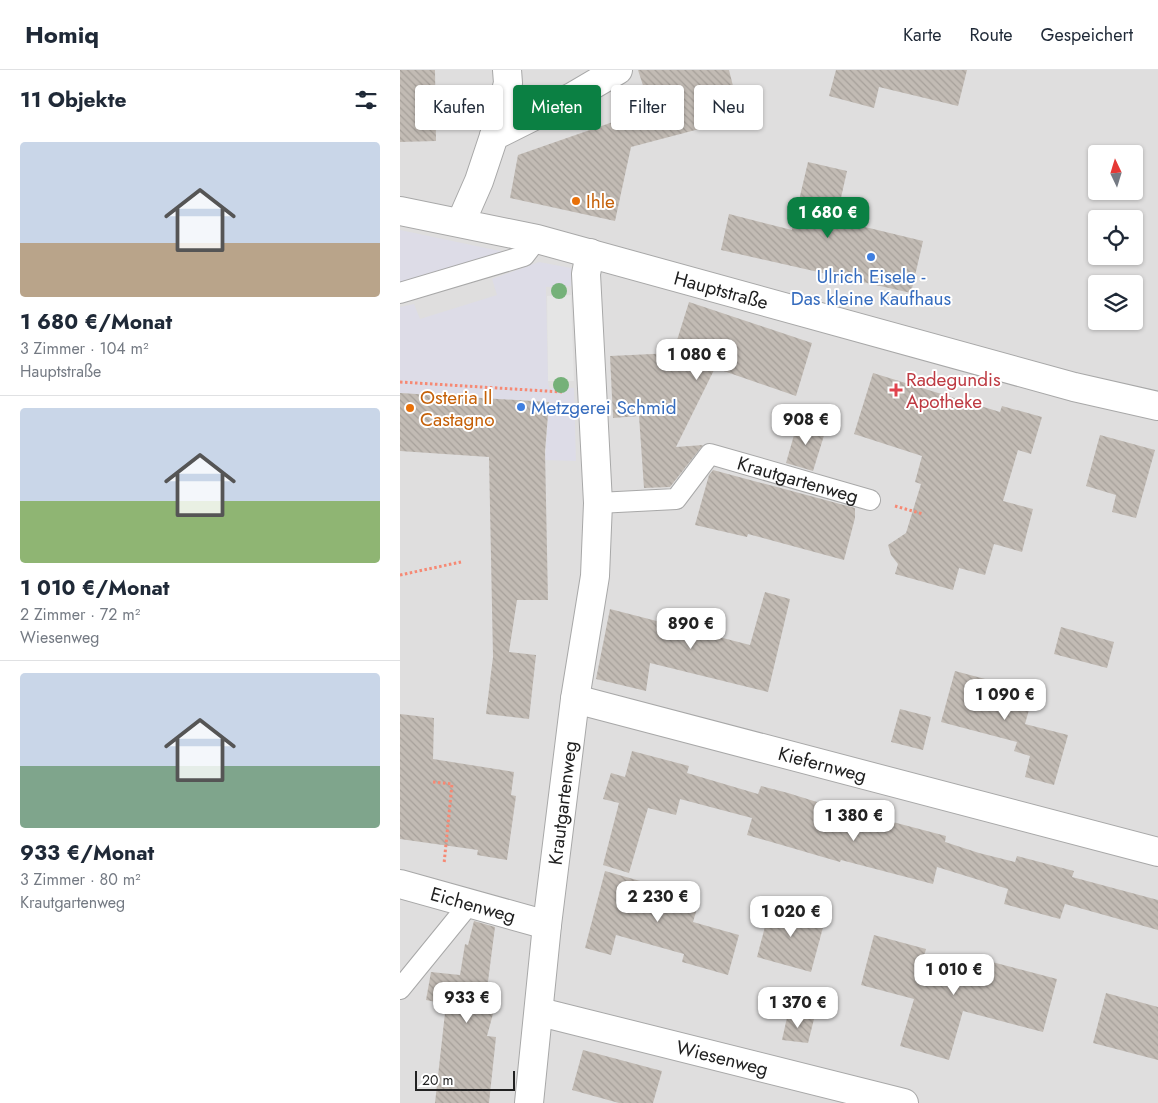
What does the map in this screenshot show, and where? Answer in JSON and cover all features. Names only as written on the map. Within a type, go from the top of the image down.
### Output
[{"type":"street","points":[[461,222],[494,136],[508,83],[507,70]]},
{"type":"street","points":[[494,136],[618,70]]},
{"type":"street","name":"Hauptstraße","points":[[400,210],[536,239],[1074,387],[1158,406]]},
{"type":"street","name":"Krautgartenweg","points":[[529,1103],[540,1012],[547,925],[575,699],[595,576],[598,503],[586,274],[590,253]]},
{"type":"street","name":"Kiefernweg","points":[[575,699],[1158,852]]},
{"type":"street","name":"Eichenweg","points":[[400,884],[547,925]]},
{"type":"street","name":"Wiesenweg","points":[[540,1012],[904,1103]]},
{"type":"lane","points":[[400,293],[524,256],[536,239]]},
{"type":"lane","name":"Krautgartenweg","points":[[598,503],[676,499],[710,454],[870,500]]},
{"type":"lane","points":[[400,989],[470,903]]},
{"type":"path","points":[[400,382],[592,394]]},
{"type":"path","points":[[400,575],[461,562]]},
{"type":"path","points":[[433,782],[452,784],[441,895]]},
{"type":"shaded area","points":[[400,70],[1158,70],[1158,1103],[400,1103]]},
{"type":"shaded area","points":[[400,230],[505,252],[400,283]]},
{"type":"shaded area","points":[[539,262],[571,268],[571,286],[546,287],[548,381],[549,388],[574,388],[576,461],[545,460],[549,402],[400,393],[400,307],[414,304],[420,319],[497,295],[492,279]]},
{"type":"shaded area","points":[[571,295],[574,381],[548,381],[547,296]]},
{"type":"building","points":[[400,70],[435,70],[435,85],[415,85],[415,130],[436,130],[436,141],[400,142]]},
{"type":"building","points":[[638,70],[729,70],[733,85],[694,85],[695,130],[631,147],[615,221],[510,198],[518,155],[590,130],[601,130],[601,126],[611,123],[611,130],[684,130],[684,85],[643,85]]},
{"type":"building","points":[[836,70],[967,70],[958,106],[879,87],[874,108],[829,96]]},
{"type":"building","points":[[808,162],[847,171],[836,220],[923,241],[911,293],[721,250],[729,214],[792,230]]},
{"type":"building","points":[[689,302],[812,343],[796,396],[715,368],[676,447],[703,445],[670,487],[644,488],[639,416],[613,418],[610,356],[673,353]]},
{"type":"building","points":[[873,373],[1000,412],[1002,406],[1042,417],[1031,454],[1018,450],[1003,501],[1033,509],[1022,552],[994,544],[985,575],[959,568],[953,590],[895,574],[898,564],[891,555],[888,545],[906,533],[921,484],[915,482],[922,456],[854,434]]},
{"type":"building","points":[[400,393],[549,402],[545,451],[548,600],[517,600],[509,652],[536,655],[529,719],[486,714],[493,657],[489,457],[400,451]]},
{"type":"building","points":[[798,421],[826,429],[813,471],[786,463]]},
{"type":"building","points":[[1100,435],[1155,450],[1136,518],[1112,512],[1116,495],[1086,486]]},
{"type":"building","points":[[713,470],[855,508],[855,518],[844,560],[748,534],[747,537],[695,525],[709,475]]},
{"type":"building","points":[[765,592],[790,599],[768,692],[650,663],[646,691],[596,679],[610,609],[750,645]]},
{"type":"building","points":[[1061,627],[1114,642],[1107,668],[1054,654]]},
{"type":"building","points":[[955,671],[1034,692],[1025,724],[1068,735],[1054,785],[1025,777],[1030,756],[1014,751],[1017,742],[941,722]]},
{"type":"building","points":[[900,709],[931,717],[923,750],[891,742]]},
{"type":"building","points":[[400,714],[434,718],[433,759],[514,772],[511,795],[516,796],[507,860],[477,855],[478,850],[400,839]]},
{"type":"building","points":[[632,751],[689,766],[687,773],[758,794],[761,786],[817,802],[815,807],[887,829],[889,821],[946,836],[945,842],[979,853],[1015,862],[1017,856],[1074,871],[1072,877],[1158,900],[1158,930],[1065,904],[1060,919],[1004,904],[1008,889],[937,867],[933,884],[841,860],[840,862],[747,835],[752,818],[680,799],[676,815],[648,808],[629,873],[603,865],[619,803],[603,799],[611,773],[625,777]]},
{"type":"building","points":[[605,871],[700,898],[693,922],[739,935],[728,975],[682,962],[684,954],[616,935],[611,955],[585,948]]},
{"type":"building","points":[[771,904],[825,920],[811,972],[757,957]]},
{"type":"building","points":[[474,921],[495,927],[486,997],[497,999],[487,1036],[496,1037],[489,1103],[435,1103],[446,1004],[426,1000],[431,972],[460,975],[465,944],[468,945]]},
{"type":"building","points":[[874,935],[926,949],[921,968],[986,985],[992,962],[1057,979],[1043,1032],[963,1011],[949,1060],[900,1046],[914,999],[861,985]]},
{"type":"building","points":[[1106,993],[1158,1007],[1158,1060],[1093,1043]]},
{"type":"building","points":[[788,1013],[814,1019],[808,1043],[782,1040]]},
{"type":"building","points":[[583,1050],[662,1071],[653,1103],[619,1103],[572,1090]]},
{"type":"place","name":"Ihle","points":[[576,201]]},
{"type":"place","name":"Ulrich Eisele - Das kleine Kaufhaus","points":[[871,257]]},
{"type":"place","name":"Radegundis Apotheke","points":[[896,390]]},
{"type":"place","name":"Metzgerei Schmid","points":[[521,407]]},
{"type":"place","name":"Osteria Il Castagno","points":[[410,408]]}]
